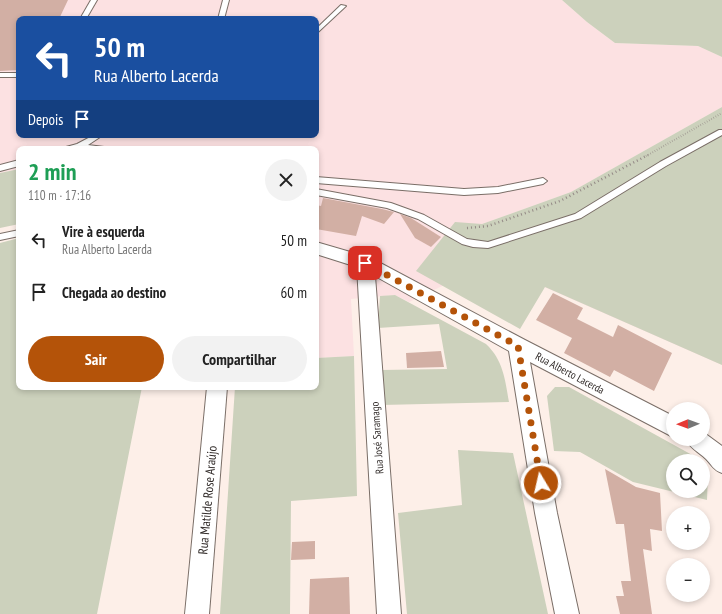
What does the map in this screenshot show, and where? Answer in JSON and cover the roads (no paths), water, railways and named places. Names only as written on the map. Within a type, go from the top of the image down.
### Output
[{"type":"street","name":"Rua Alberto Lacerda","points":[[319,249],[365,263],[518,346],[666,423]]},
{"type":"street","name":"Rua José Saramago","points":[[365,263],[389,614]]},
{"type":"street","points":[[518,346],[546,513],[567,614]]},
{"type":"street","name":"Rua Matilde Rose Araújo","points":[[197,614],[217,390]]},
{"type":"street","points":[[706,446],[714,452],[722,463]]},
{"type":"lane","points":[[85,16],[94,0]]},
{"type":"lane","points":[[222,16],[226,0]]},
{"type":"lane","points":[[319,29],[343,6]]},
{"type":"lane","points":[[0,75],[16,75]]},
{"type":"lane","points":[[319,193],[388,205],[421,217],[465,242],[488,245],[578,216],[663,164],[722,132]]},
{"type":"lane","points":[[80,146],[94,138]]},
{"type":"lane","points":[[0,168],[16,164]]},
{"type":"lane","points":[[319,180],[464,192],[498,190],[543,181]]},
{"type":"lane","points":[[0,238],[16,235]]}]
